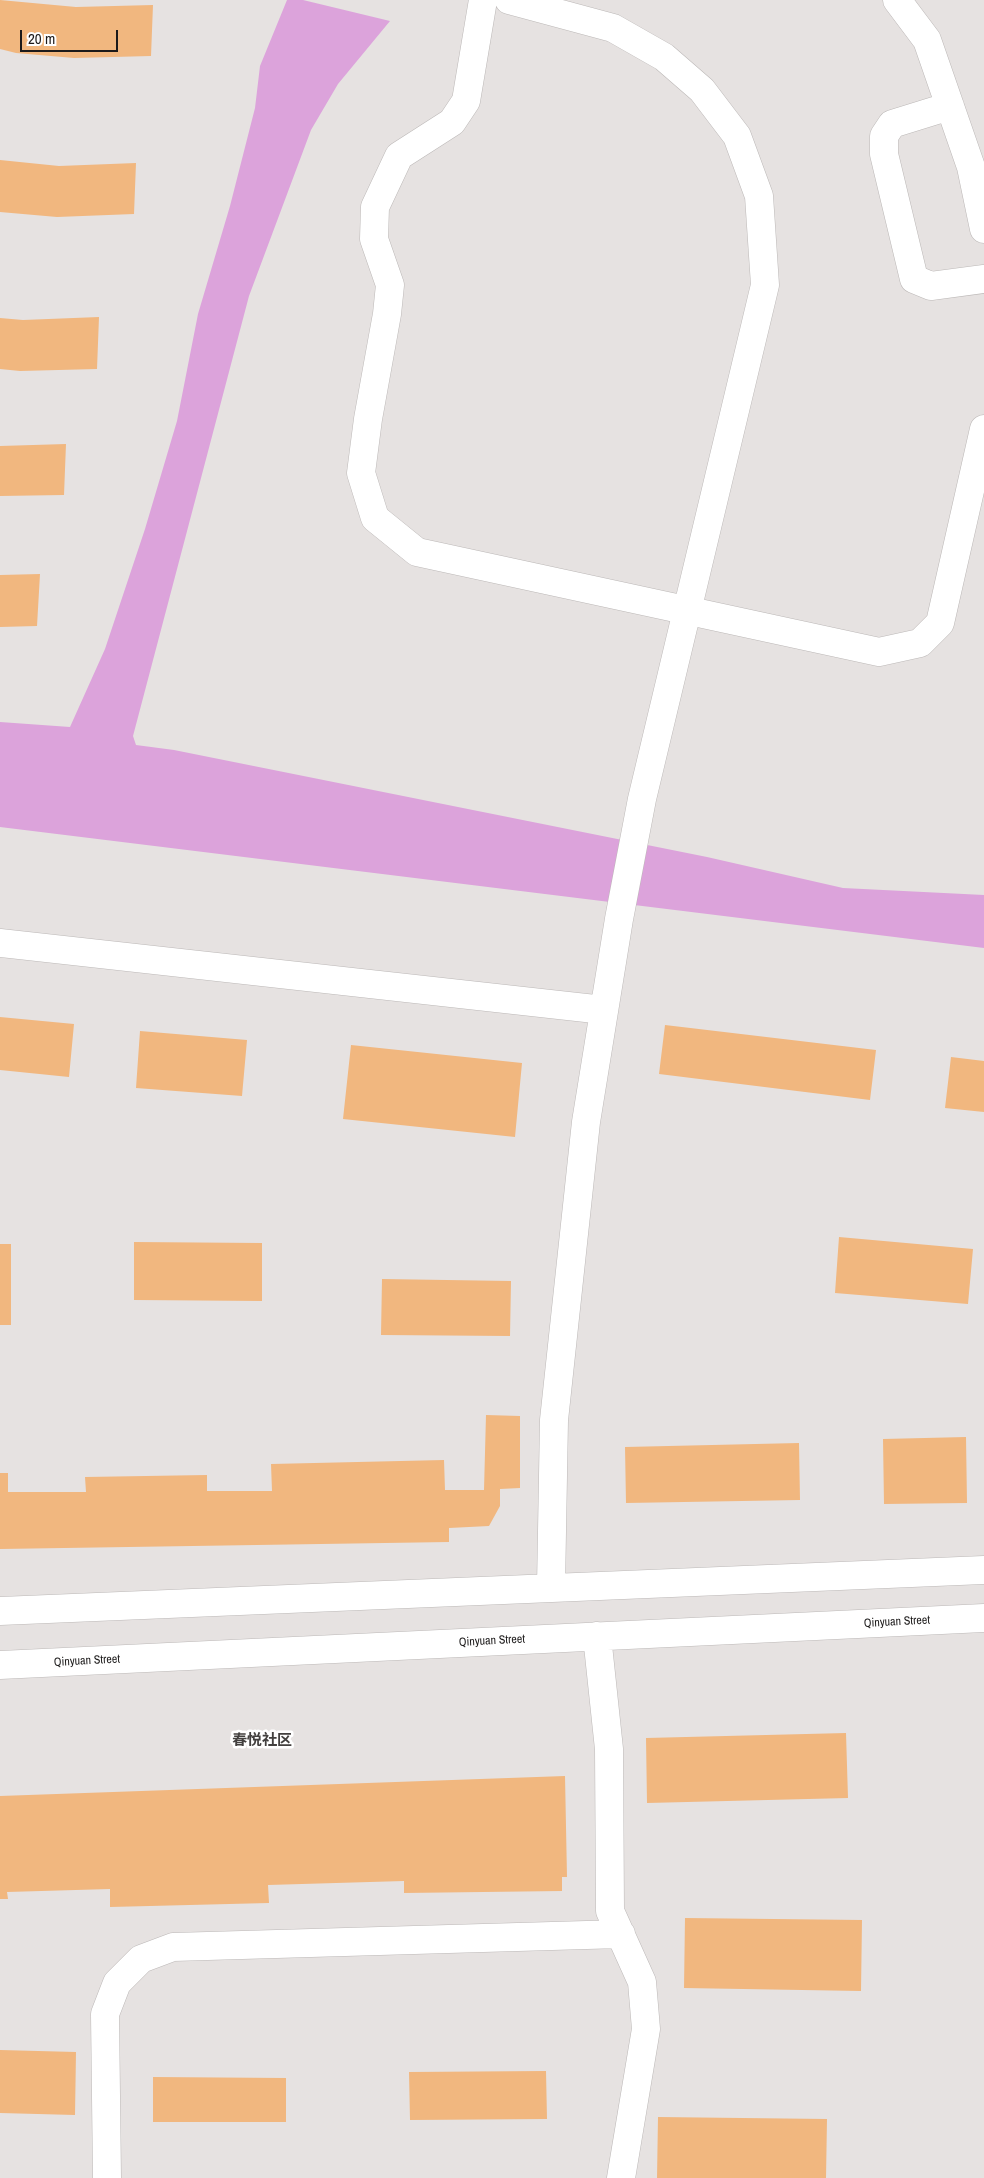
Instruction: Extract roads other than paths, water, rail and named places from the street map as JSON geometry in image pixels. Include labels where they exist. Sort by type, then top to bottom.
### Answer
[{"type":"street","points":[[483,0],[466,102],[452,122],[399,156],[375,207],[374,239],[390,285],[361,473],[375,518],[417,552],[879,652],[920,643],[940,623],[984,429]]},
{"type":"street","points":[[509,0],[613,28],[664,57],[702,90],[736,136],[759,196],[765,285],[642,800],[604,1010],[586,1122],[554,1420],[551,1587]]},
{"type":"street","points":[[897,0],[927,40],[971,167],[984,229]]},
{"type":"street","points":[[950,106],[892,124],[884,136],[884,154],[914,279],[931,286],[984,279]]},
{"type":"street","points":[[0,943],[604,1010]]},
{"type":"street","points":[[0,1611],[984,1570]]},
{"type":"street","name":"Qinyuan Street","points":[[0,1665],[984,1618]]},
{"type":"street","points":[[597,1636],[609,1749],[610,1911],[642,1982],[646,2029],[621,2178]]},
{"type":"street","points":[[107,2178],[105,2014],[117,1983],[141,1959],[172,1947],[621,1934]]},
{"type":"district","name":"春悦社区","points":[[262,1741]]}]
